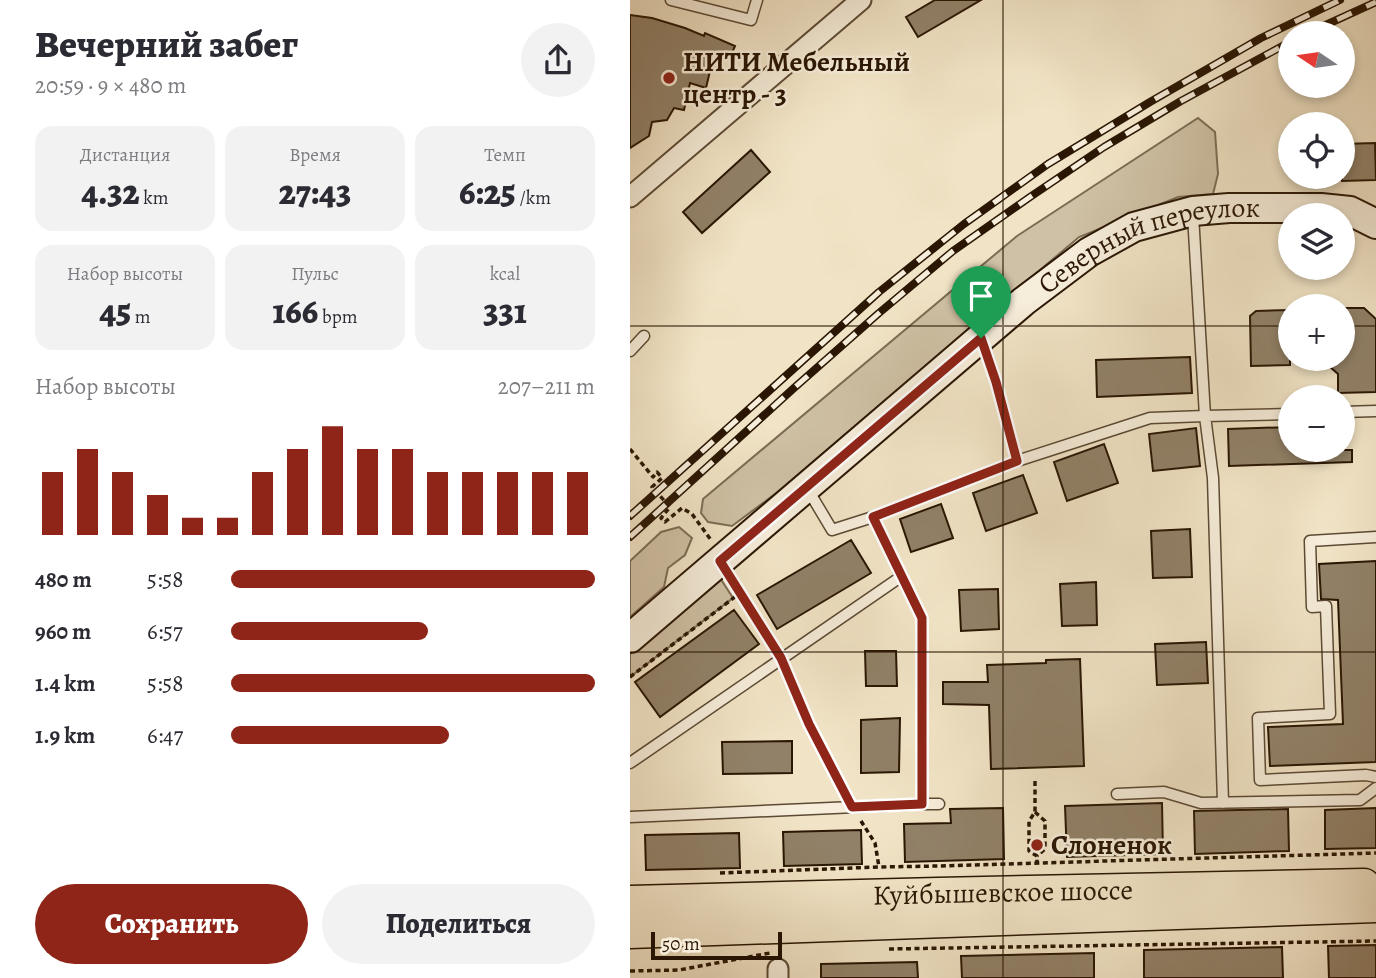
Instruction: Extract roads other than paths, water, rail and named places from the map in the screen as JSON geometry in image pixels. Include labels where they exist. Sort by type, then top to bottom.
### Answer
[{"type":"main road","name":"Северный переулок","points":[[630,638],[1024,301],[1089,252],[1134,227],[1193,211],[1229,208],[1321,208],[1350,211],[1376,224]]},
{"type":"main road","name":"Куйбышевское шоссе","points":[[630,902],[1376,885]]},
{"type":"main road","name":"Куйбышевское шоссе","points":[[630,932],[1376,906]]},
{"type":"main road","name":"Куйбышевское шоссе","points":[[630,940],[751,928]]},
{"type":"street","points":[[633,189],[861,0]]},
{"type":"lane","points":[[671,0],[751,20],[757,0]]},
{"type":"lane","points":[[1193,211],[1205,416],[1213,478],[1223,803]]},
{"type":"lane","points":[[630,351],[644,336]]},
{"type":"lane","points":[[981,338],[1017,461]]},
{"type":"lane","points":[[1355,412],[1376,411]]},
{"type":"lane","points":[[806,487],[832,530],[873,517],[1017,461],[1150,418],[1278,414]]},
{"type":"lane","points":[[873,517],[922,618],[922,804]]},
{"type":"lane","points":[[1376,537],[1310,541],[1312,607],[1326,606],[1331,714],[1258,718],[1261,780],[1366,775],[1376,777]]},
{"type":"lane","points":[[630,763],[902,576]]},
{"type":"lane","points":[[1117,794],[1164,793],[1201,803],[1360,800],[1376,788]]},
{"type":"lane","points":[[630,817],[939,804]]},
{"type":"railway","points":[[630,516],[879,292],[964,224],[1048,164],[1150,102],[1261,38],[1340,0]]},
{"type":"railway","points":[[1334,21],[1376,2]]},
{"type":"railway","points":[[630,537],[794,388],[953,251],[1104,147],[1278,48]]},
{"type":"place","name":"НИТИ Мебельный центр - 3","points":[[669,78]]},
{"type":"place","name":"Слоненок","points":[[1037,845]]}]
